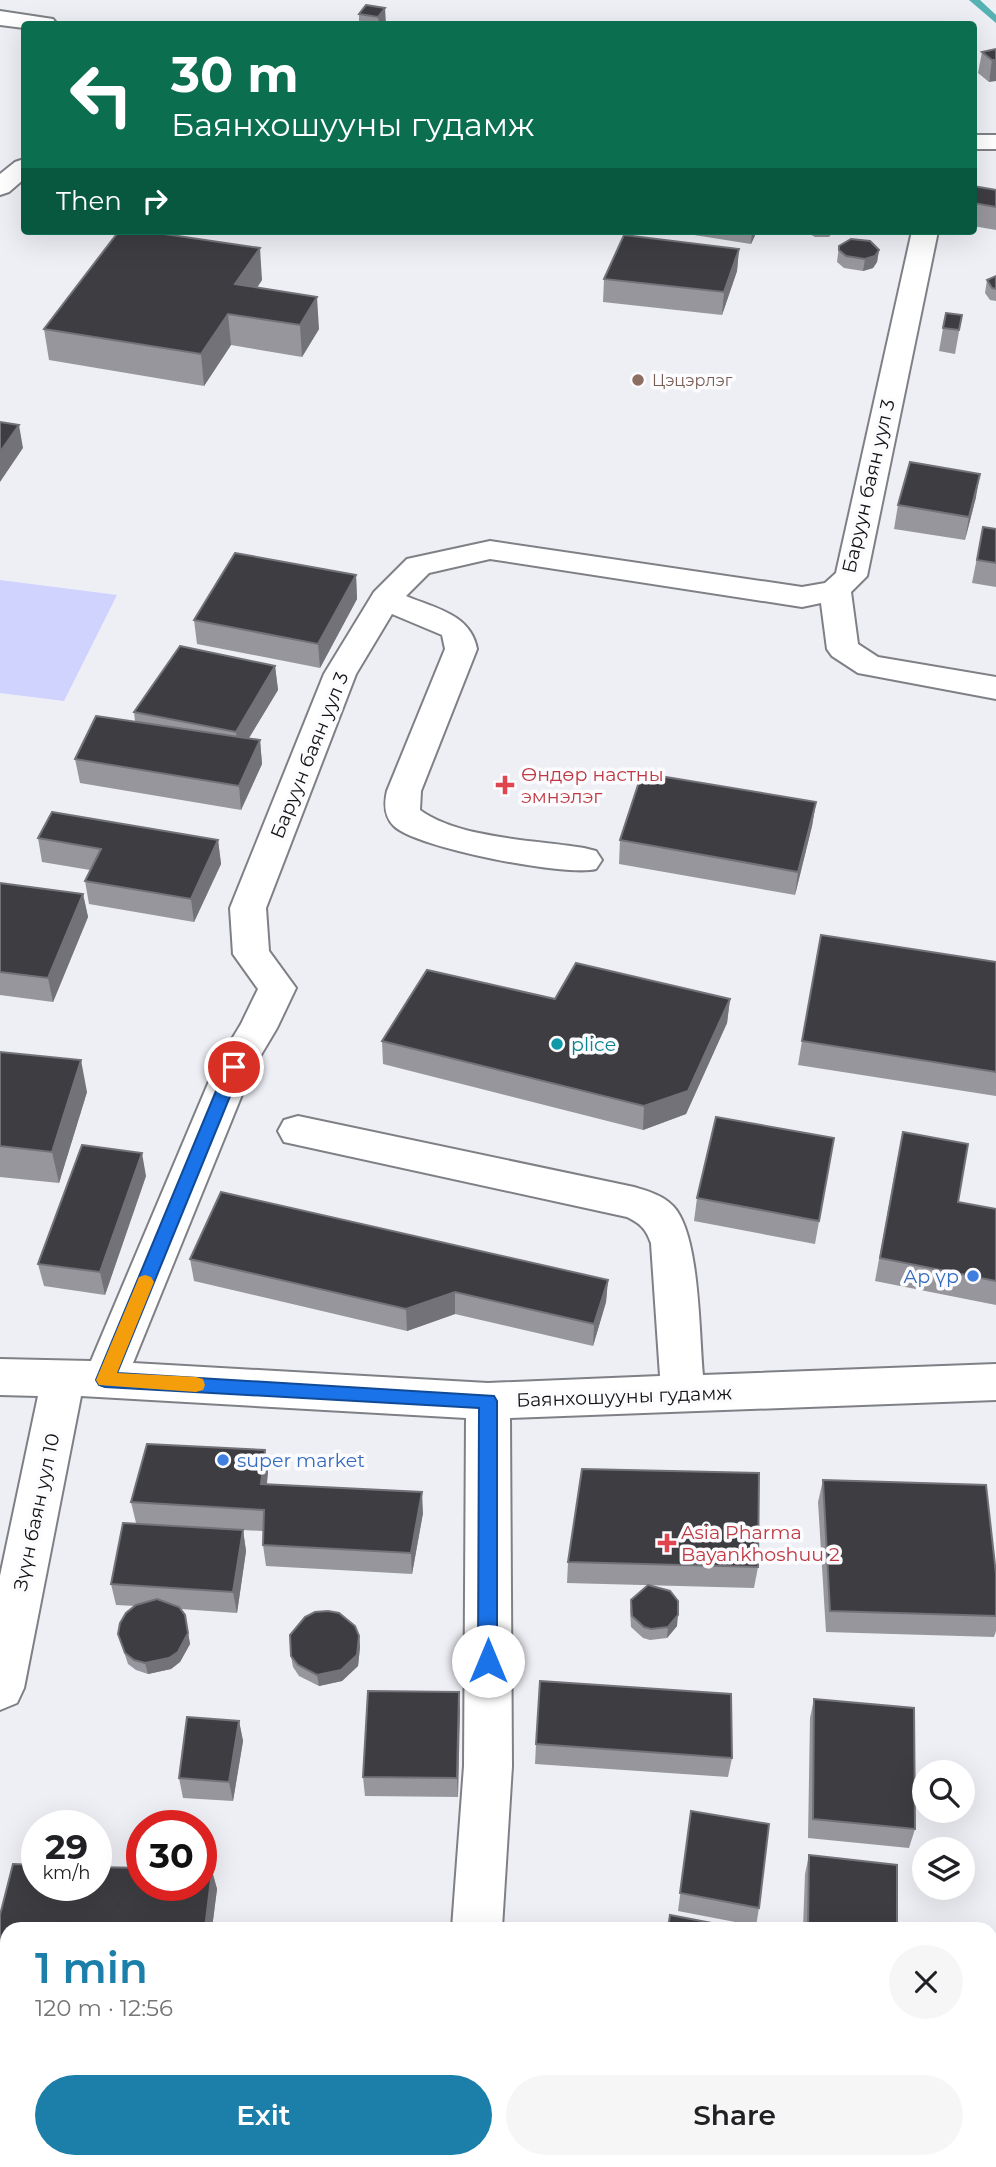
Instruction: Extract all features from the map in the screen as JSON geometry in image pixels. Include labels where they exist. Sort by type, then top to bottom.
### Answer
[{"type":"street","points":[[0,19],[21,21]]},
{"type":"street","points":[[977,142],[996,142]]},
{"type":"street","points":[[0,187],[21,170]]},
{"type":"street","name":"Баруун баян уул 3","points":[[84,1379],[234,1067],[258,1028],[277,988],[251,954],[248,908],[340,674],[386,599],[418,566],[490,550],[802,597],[835,590],[851,576],[924,235]]},
{"type":"street","points":[[835,590],[843,649],[869,666],[996,688]]},
{"type":"street","points":[[386,599],[453,628],[459,637],[461,649],[404,791],[401,805],[405,816],[415,825],[440,835],[584,860]]},
{"type":"street","points":[[298,1131],[608,1197],[656,1212],[666,1225],[671,1243],[683,1394]]},
{"type":"street","name":"Баянхошууны гудамж","points":[[0,1377],[84,1379],[488,1401],[996,1382]]},
{"type":"street","name":"Зүүн баян уул 10","points":[[0,1688],[84,1379]]},
{"type":"street","points":[[477,1922],[488,1766],[488,1401]]},
{"type":"shaded area","points":[[0,580],[117,595],[64,701],[0,693]]},
{"type":"building","points":[[366,5],[385,8],[378,17],[359,14]]},
{"type":"building","points":[[996,49],[996,60],[982,52]]},
{"type":"building","points":[[977,187],[996,190],[996,207],[977,204]]},
{"type":"building","points":[[116,235],[171,235],[260,248],[235,284],[317,297],[300,325],[228,314],[201,354],[44,329]]},
{"type":"building","points":[[624,235],[739,249],[724,292],[604,279]]},
{"type":"building","points":[[851,239],[870,241],[879,250],[875,256],[865,259],[846,256],[839,250],[839,246]]},
{"type":"building","points":[[996,276],[996,289],[992,288],[987,280]]},
{"type":"building","points":[[946,313],[962,315],[959,330],[943,328]]},
{"type":"building","points":[[0,422],[19,425],[0,452]]},
{"type":"building","points":[[910,462],[980,474],[969,517],[898,505]]},
{"type":"building","points":[[983,527],[996,529],[996,563],[977,560]]},
{"type":"building","points":[[235,553],[356,575],[318,644],[194,620]]},
{"type":"building","points":[[180,646],[275,666],[236,732],[134,712]]},
{"type":"building","points":[[96,716],[260,740],[239,786],[75,759]]},
{"type":"building","points":[[642,773],[816,802],[798,872],[620,840]]},
{"type":"building","points":[[52,812],[218,840],[191,899],[85,881],[101,849],[38,838]]},
{"type":"building","points":[[0,883],[83,894],[48,978],[0,972]]},
{"type":"building","points":[[821,935],[996,962],[996,1072],[802,1041]]},
{"type":"building","name":"plice","points":[[576,963],[730,999],[688,1091],[644,1106],[382,1041],[427,970],[555,999]]},
{"type":"building","points":[[0,1052],[81,1060],[52,1152],[0,1146]]},
{"type":"building","points":[[716,1117],[834,1138],[819,1221],[697,1198]]},
{"type":"building","points":[[903,1132],[968,1144],[958,1202],[996,1209],[996,1281],[880,1258]]},
{"type":"building","points":[[82,1145],[142,1153],[100,1272],[38,1264]]},
{"type":"building","points":[[221,1192],[608,1280],[594,1324],[455,1292],[406,1309],[190,1259]]},
{"type":"building","points":[[147,1444],[265,1450],[261,1484],[422,1492],[411,1553],[263,1545],[264,1510],[131,1502]]},
{"type":"building","points":[[582,1469],[759,1473],[758,1567],[568,1562]]},
{"type":"building","points":[[823,1480],[986,1485],[996,1574],[996,1616],[830,1611]]},
{"type":"building","points":[[123,1523],[243,1530],[233,1592],[111,1584]]},
{"type":"building","points":[[648,1585],[670,1591],[678,1601],[678,1615],[668,1627],[644,1627],[632,1616],[631,1600]]},
{"type":"building","points":[[157,1599],[179,1607],[185,1615],[188,1633],[178,1652],[169,1658],[145,1663],[134,1660],[125,1653],[118,1634],[120,1623],[126,1613],[136,1605]]},
{"type":"building","points":[[315,1612],[339,1613],[355,1626],[359,1636],[357,1655],[341,1670],[317,1675],[298,1665],[291,1656],[290,1635],[305,1617]]},
{"type":"building","points":[[540,1681],[731,1694],[732,1758],[536,1744]]},
{"type":"building","points":[[368,1691],[459,1692],[457,1778],[363,1777]]},
{"type":"building","points":[[814,1699],[914,1708],[912,1823],[915,1823],[915,1829],[813,1819]]},
{"type":"building","points":[[187,1717],[239,1721],[229,1782],[179,1778]]},
{"type":"building","points":[[691,1811],[769,1824],[759,1908],[680,1893]]},
{"type":"building","points":[[809,1855],[897,1865],[897,1922],[808,1922]]},
{"type":"building","points":[[13,1864],[21,1864],[21,1901],[112,1901],[112,1867],[126,1868],[126,1901],[208,1901],[206,1922],[0,1922]]},
{"type":"building","points":[[670,1915],[707,1922],[669,1922]]},
{"type":"waterway","points":[[974,0],[996,20]]},
{"type":"slow traffic","points":[[145,1282],[105,1380],[196,1385]]},
{"type":"place","name":"Цэцэрлэг","points":[[638,380]]},
{"type":"place","name":"Өндөр настны эмнэлэг","points":[[505,785]]},
{"type":"place","name":"plice","points":[[557,1044]]},
{"type":"place","name":"Ар үр","points":[[973,1276]]},
{"type":"place","name":"super market","points":[[223,1460]]},
{"type":"place","name":"Asia Pharma Bayankhoshuu 2","points":[[667,1543]]},
{"type":"route","points":[[234,1067],[105,1380],[488,1401],[488,1661]]}]
